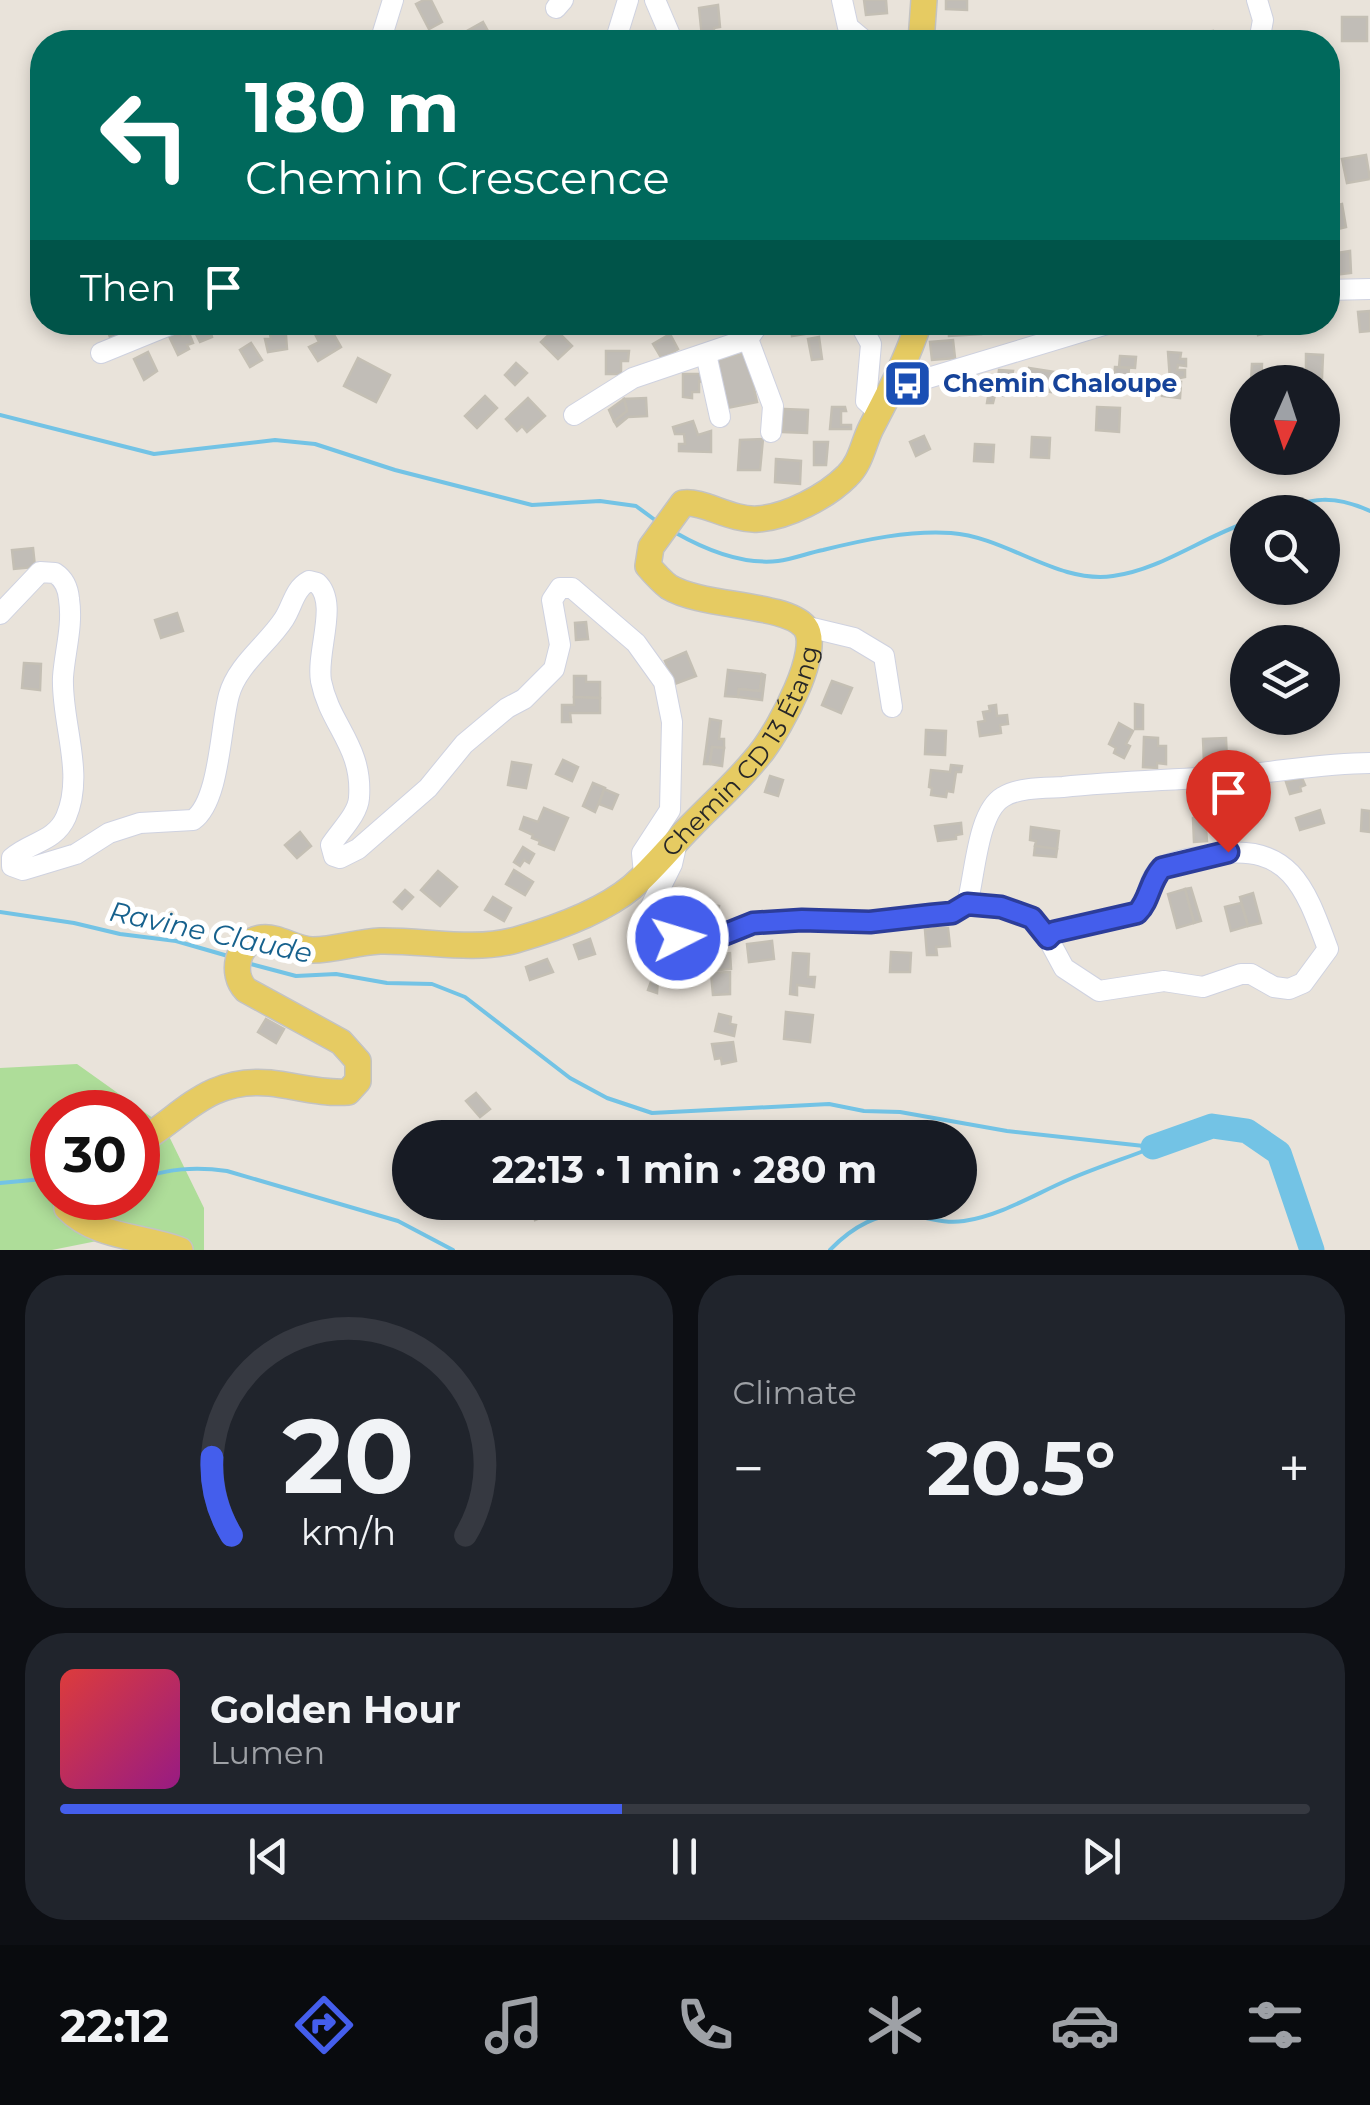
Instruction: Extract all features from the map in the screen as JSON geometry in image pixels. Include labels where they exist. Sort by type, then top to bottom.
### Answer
[{"type":"main road","points":[[922,30],[924,0]]},
{"type":"main road","points":[[880,414],[913,335]]},
{"type":"main road","name":"Chemin CD 13 Étang","points":[[160,1126],[182,1108],[218,1089],[268,1083],[333,1093],[348,1092],[358,1081],[358,1061],[341,1042],[246,990],[235,974],[244,948],[259,938],[316,950],[381,941],[502,943],[606,904],[644,874],[767,744],[808,660],[810,638],[804,626],[787,614],[730,605],[672,589],[648,566],[651,546],[678,506],[691,502],[746,520],[760,520],[798,507],[846,477],[861,456],[880,414]]},
{"type":"main road","points":[[83,1220],[98,1228],[180,1250]]},
{"type":"street","points":[[384,30],[393,0]]},
{"type":"street","points":[[619,30],[628,0]]},
{"type":"street","points":[[656,0],[668,30]]},
{"type":"street","points":[[842,0],[852,30]]},
{"type":"street","points":[[1256,0],[1263,20],[1261,30]]},
{"type":"street","points":[[1340,290],[1370,289]]},
{"type":"street","points":[[101,352],[144,335]]},
{"type":"street","points":[[574,415],[633,378],[706,354],[746,335]]},
{"type":"street","points":[[755,335],[772,406],[771,432]]},
{"type":"street","points":[[866,335],[870,344],[866,401],[880,414]]},
{"type":"street","points":[[898,377],[928,378],[1071,335]]},
{"type":"street","points":[[706,354],[720,417]]},
{"type":"street","points":[[0,614],[40,572],[55,573],[68,588],[70,631],[63,676],[72,763],[70,806],[66,819],[51,837],[12,858],[12,866],[24,870],[76,854],[121,828],[193,820],[200,815],[210,794],[234,681],[287,615],[298,589],[309,581],[317,582],[327,596],[328,606],[321,646],[321,682],[336,719],[350,739],[358,786],[356,809],[332,845],[334,856],[340,858],[358,849],[428,788],[464,744],[542,684],[554,670],[560,645],[552,600],[560,588],[572,588],[636,644],[664,682],[672,722],[670,810],[642,853],[644,874]]},
{"type":"street","points":[[804,626],[854,638],[884,656],[892,707]]},
{"type":"street","points":[[967,904],[991,808],[1003,796],[1048,788],[1370,763]]},
{"type":"street","points":[[678,840],[672,864],[651,906],[662,928],[678,938],[708,941],[753,923],[870,922],[952,913],[967,904],[1001,907],[1032,918],[1064,968],[1099,991],[1164,981],[1204,987],[1241,974],[1251,974],[1274,988],[1289,989],[1303,983],[1328,949],[1316,916],[1284,865],[1275,858],[1251,853],[1210,855],[1162,868],[1154,876],[1148,897],[1137,913],[1054,932],[1048,938]]},
{"type":"green space","points":[[77,1064],[113,1090],[30,1090],[30,1220],[160,1220],[160,1123],[204,1208],[204,1250],[173,1250],[137,1233],[52,1250],[0,1250],[0,1068]]},
{"type":"building","points":[[431,0],[442,22],[429,29],[416,4]]},
{"type":"building","points":[[864,0],[886,0],[887,13],[866,15]]},
{"type":"building","points":[[946,0],[967,0],[967,10],[946,9]]},
{"type":"building","points":[[718,5],[720,27],[701,30],[699,8]]},
{"type":"building","points":[[1342,17],[1367,17],[1367,41],[1342,41]]},
{"type":"building","points":[[483,22],[487,30],[469,30]]},
{"type":"building","points":[[1366,155],[1370,179],[1347,183],[1342,159]]},
{"type":"building","points":[[1340,204],[1346,227],[1340,228]]},
{"type":"building","points":[[1350,251],[1351,273],[1340,274],[1340,252]]},
{"type":"building","points":[[1370,311],[1370,331],[1360,332],[1358,312]]},
{"type":"building","points":[[190,335],[193,343],[178,355],[169,336]]},
{"type":"building","points":[[196,335],[211,335],[212,337],[200,342]]},
{"type":"building","points":[[270,335],[286,335],[287,349],[268,352],[265,339],[271,339]]},
{"type":"building","points":[[316,335],[334,335],[341,347],[318,361],[309,347],[319,342]]},
{"type":"building","points":[[549,335],[561,335],[572,346],[558,359],[541,342]]},
{"type":"building","points":[[671,335],[678,349],[662,359],[653,344]]},
{"type":"building","points":[[819,337],[822,359],[812,360],[808,339]]},
{"type":"building","points":[[953,340],[955,358],[932,360],[930,342]]},
{"type":"building","points":[[251,343],[262,360],[250,367],[240,350]]},
{"type":"building","points":[[606,351],[629,351],[628,361],[621,361],[621,374],[606,374]]},
{"type":"building","points":[[148,352],[157,371],[144,380],[134,359]]},
{"type":"building","points":[[1168,352],[1181,353],[1180,359],[1186,359],[1186,366],[1178,365],[1177,370],[1185,370],[1185,377],[1170,380]]},
{"type":"building","points":[[746,353],[757,402],[727,408],[717,360]]},
{"type":"building","points":[[1306,354],[1323,355],[1323,365],[1306,365]]},
{"type":"building","points":[[1120,356],[1136,357],[1135,368],[1119,367]]},
{"type":"building","points":[[358,358],[390,375],[376,402],[344,386]]},
{"type":"building","points":[[516,363],[527,373],[515,385],[505,375]]},
{"type":"building","points":[[1115,367],[1129,368],[1128,380],[1114,379]]},
{"type":"building","points":[[1029,368],[1055,372],[1051,392],[1025,388]]},
{"type":"building","points":[[999,370],[1013,371],[1010,387],[997,386]]},
{"type":"building","points":[[683,374],[704,374],[699,392],[692,392],[692,398],[683,397]]},
{"type":"building","points":[[1181,382],[1180,398],[1162,396],[1163,383]]},
{"type":"building","points":[[990,385],[1006,387],[1004,396],[995,395],[993,403],[987,403]]},
{"type":"building","points":[[485,396],[497,408],[477,428],[465,416]]},
{"type":"building","points":[[528,398],[545,416],[527,432],[522,426],[517,431],[506,419]]},
{"type":"building","points":[[646,398],[647,416],[628,417],[617,426],[614,421],[627,411],[624,399]]},
{"type":"building","points":[[624,399],[627,411],[614,421],[609,410]]},
{"type":"building","points":[[832,407],[845,407],[846,411],[841,411],[841,425],[851,425],[851,429],[830,429]]},
{"type":"building","points":[[1097,407],[1120,408],[1119,432],[1096,430]]},
{"type":"building","points":[[784,409],[808,410],[807,433],[783,432]]},
{"type":"building","points":[[693,421],[698,435],[711,431],[711,452],[679,451],[679,444],[685,444],[684,434],[675,434],[673,427]]},
{"type":"building","points":[[924,436],[930,449],[916,456],[910,442]]},
{"type":"building","points":[[1032,437],[1050,438],[1049,458],[1031,457]]},
{"type":"building","points":[[763,439],[760,470],[738,470],[740,440]]},
{"type":"building","points":[[814,442],[828,442],[826,465],[814,465]]},
{"type":"building","points":[[975,444],[994,445],[993,462],[974,461]]},
{"type":"building","points":[[776,459],[801,461],[800,484],[775,482]]},
{"type":"building","points":[[33,548],[35,567],[14,569],[12,550]]},
{"type":"building","points":[[177,613],[183,631],[161,638],[155,620]]},
{"type":"building","points":[[586,622],[588,639],[576,640],[575,623]]},
{"type":"building","points":[[686,652],[696,676],[675,684],[665,661]]},
{"type":"building","points":[[24,663],[41,664],[40,690],[22,688]]},
{"type":"building","points":[[728,670],[762,674],[760,691],[739,689],[738,697],[725,696]]},
{"type":"building","points":[[762,674],[762,700],[738,697],[739,689],[760,691]]},
{"type":"building","points":[[574,676],[586,676],[586,682],[600,682],[600,698],[574,697]]},
{"type":"building","points":[[832,681],[852,688],[841,713],[822,705]]},
{"type":"building","points":[[574,697],[600,698],[600,713],[570,713],[571,722],[562,722],[562,705],[574,705]]},
{"type":"building","points":[[1135,704],[1143,705],[1143,729],[1135,729]]},
{"type":"building","points":[[996,705],[997,716],[1007,715],[1008,724],[1000,725],[1001,733],[980,736],[978,722],[985,721],[983,712]]},
{"type":"building","points":[[710,719],[721,721],[719,739],[724,739],[724,748],[712,747],[710,764],[704,764]]},
{"type":"building","points":[[1119,723],[1133,731],[1124,758],[1114,753],[1116,748],[1109,744]]},
{"type":"building","points":[[926,730],[946,731],[945,755],[925,754]]},
{"type":"building","points":[[1144,737],[1158,738],[1158,746],[1166,746],[1166,764],[1143,767]]},
{"type":"building","points":[[1226,738],[1227,762],[1204,763],[1203,739]]},
{"type":"building","points":[[712,747],[724,748],[722,766],[710,764]]},
{"type":"building","points":[[563,760],[578,767],[572,781],[556,774]]},
{"type":"building","points":[[512,762],[531,765],[526,788],[508,785]]},
{"type":"building","points":[[951,765],[962,766],[961,772],[956,772],[953,792],[947,791],[946,797],[931,795],[931,770],[950,772]]},
{"type":"building","points":[[770,776],[783,780],[778,796],[765,792]]},
{"type":"building","points":[[1302,778],[1305,785],[1300,787],[1301,791],[1290,794],[1286,782]]},
{"type":"building","points":[[593,783],[605,788],[595,812],[583,806]]},
{"type":"building","points":[[604,789],[618,795],[612,809],[599,804]]},
{"type":"building","points":[[544,808],[568,818],[554,850],[520,829],[524,817],[538,822]]},
{"type":"building","points":[[1320,810],[1324,823],[1300,830],[1296,818]]},
{"type":"building","points":[[1362,810],[1370,811],[1370,832],[1361,831]]},
{"type":"building","points":[[1193,818],[1205,818],[1207,841],[1194,842]]},
{"type":"building","points":[[961,823],[962,834],[956,835],[956,839],[938,841],[935,826]]},
{"type":"building","points":[[1235,823],[1236,840],[1222,840],[1221,824]]},
{"type":"building","points":[[1031,827],[1059,831],[1057,849],[1035,846],[1036,841],[1030,840]]},
{"type":"building","points":[[300,832],[311,846],[297,858],[285,845]]},
{"type":"building","points":[[1035,846],[1057,849],[1056,857],[1034,855]]},
{"type":"building","points":[[523,847],[534,854],[529,863],[524,860],[520,866],[514,862]]},
{"type":"building","points":[[514,870],[533,882],[525,895],[506,884]]},
{"type":"building","points":[[438,871],[457,887],[440,906],[421,890]]},
{"type":"building","points":[[1191,888],[1201,921],[1194,923],[1185,889]]},
{"type":"building","points":[[1185,889],[1194,923],[1177,928],[1168,894]]},
{"type":"building","points":[[405,890],[413,897],[402,909],[394,902]]},
{"type":"building","points":[[1253,893],[1261,923],[1248,926],[1240,897]]},
{"type":"building","points":[[493,897],[511,908],[504,921],[485,910]]},
{"type":"building","points":[[697,898],[709,899],[708,904],[719,906],[716,926],[695,923]]},
{"type":"building","points":[[1241,903],[1248,926],[1231,931],[1225,907]]},
{"type":"building","points":[[948,928],[950,946],[936,947],[937,955],[927,955],[925,930]]},
{"type":"building","points":[[590,939],[595,954],[579,959],[574,945]]},
{"type":"building","points":[[772,941],[774,959],[749,962],[747,944]]},
{"type":"building","points":[[891,952],[911,953],[910,972],[890,972]]},
{"type":"building","points":[[730,953],[731,969],[711,971],[710,955]]},
{"type":"building","points":[[793,953],[809,954],[808,977],[815,977],[814,987],[797,985],[797,995],[790,994]]},
{"type":"building","points":[[660,957],[674,961],[668,981],[658,978],[657,993],[648,990]]},
{"type":"building","points":[[547,959],[553,972],[530,980],[526,967]]},
{"type":"building","points":[[730,972],[730,994],[713,995],[711,973]]},
{"type":"building","points":[[786,1012],[813,1015],[810,1042],[784,1039]]},
{"type":"building","points":[[719,1014],[731,1017],[730,1024],[736,1025],[734,1036],[715,1031]]},
{"type":"building","points":[[266,1019],[284,1029],[276,1043],[258,1032]]},
{"type":"building","points":[[733,1042],[736,1061],[722,1064],[721,1058],[715,1059],[712,1044]]},
{"type":"building","points":[[476,1093],[490,1109],[480,1117],[466,1101]]},
{"type":"waterway","points":[[0,415],[154,454],[275,440],[315,444],[395,470],[532,505],[600,501],[636,506],[655,520]]},
{"type":"waterway","points":[[1340,501],[1370,511]]},
{"type":"waterway","points":[[676,533],[725,555],[765,562],[887,537],[951,533],[972,536],[1052,567],[1092,577],[1148,567],[1230,528]]},
{"type":"waterway","name":"Ravine Claude","points":[[0,912],[176,941],[228,956]]},
{"type":"waterway","name":"Ravine Claude","points":[[247,963],[296,976],[336,974],[387,983],[432,984],[465,997],[570,1078],[607,1098],[652,1113],[829,1104],[1007,1131],[1153,1147]]},
{"type":"waterway","points":[[1153,1147],[1212,1126],[1247,1131],[1279,1153],[1312,1250]]},
{"type":"waterway","points":[[830,1250],[877,1218],[899,1214],[950,1222],[978,1218],[1149,1149]]},
{"type":"waterway","points":[[160,1173],[182,1169],[227,1171],[398,1221],[453,1250]]},
{"type":"waterway","points":[[0,1183],[30,1180]]},
{"type":"place","name":"Chemin Chaloupe","points":[[908,383]]},
{"type":"route","points":[[678,938],[708,941],[753,923],[870,922],[952,913],[967,904],[1001,907],[1032,918],[1048,938],[1054,932],[1137,913],[1148,897],[1154,876],[1162,868],[1228,852]]}]
